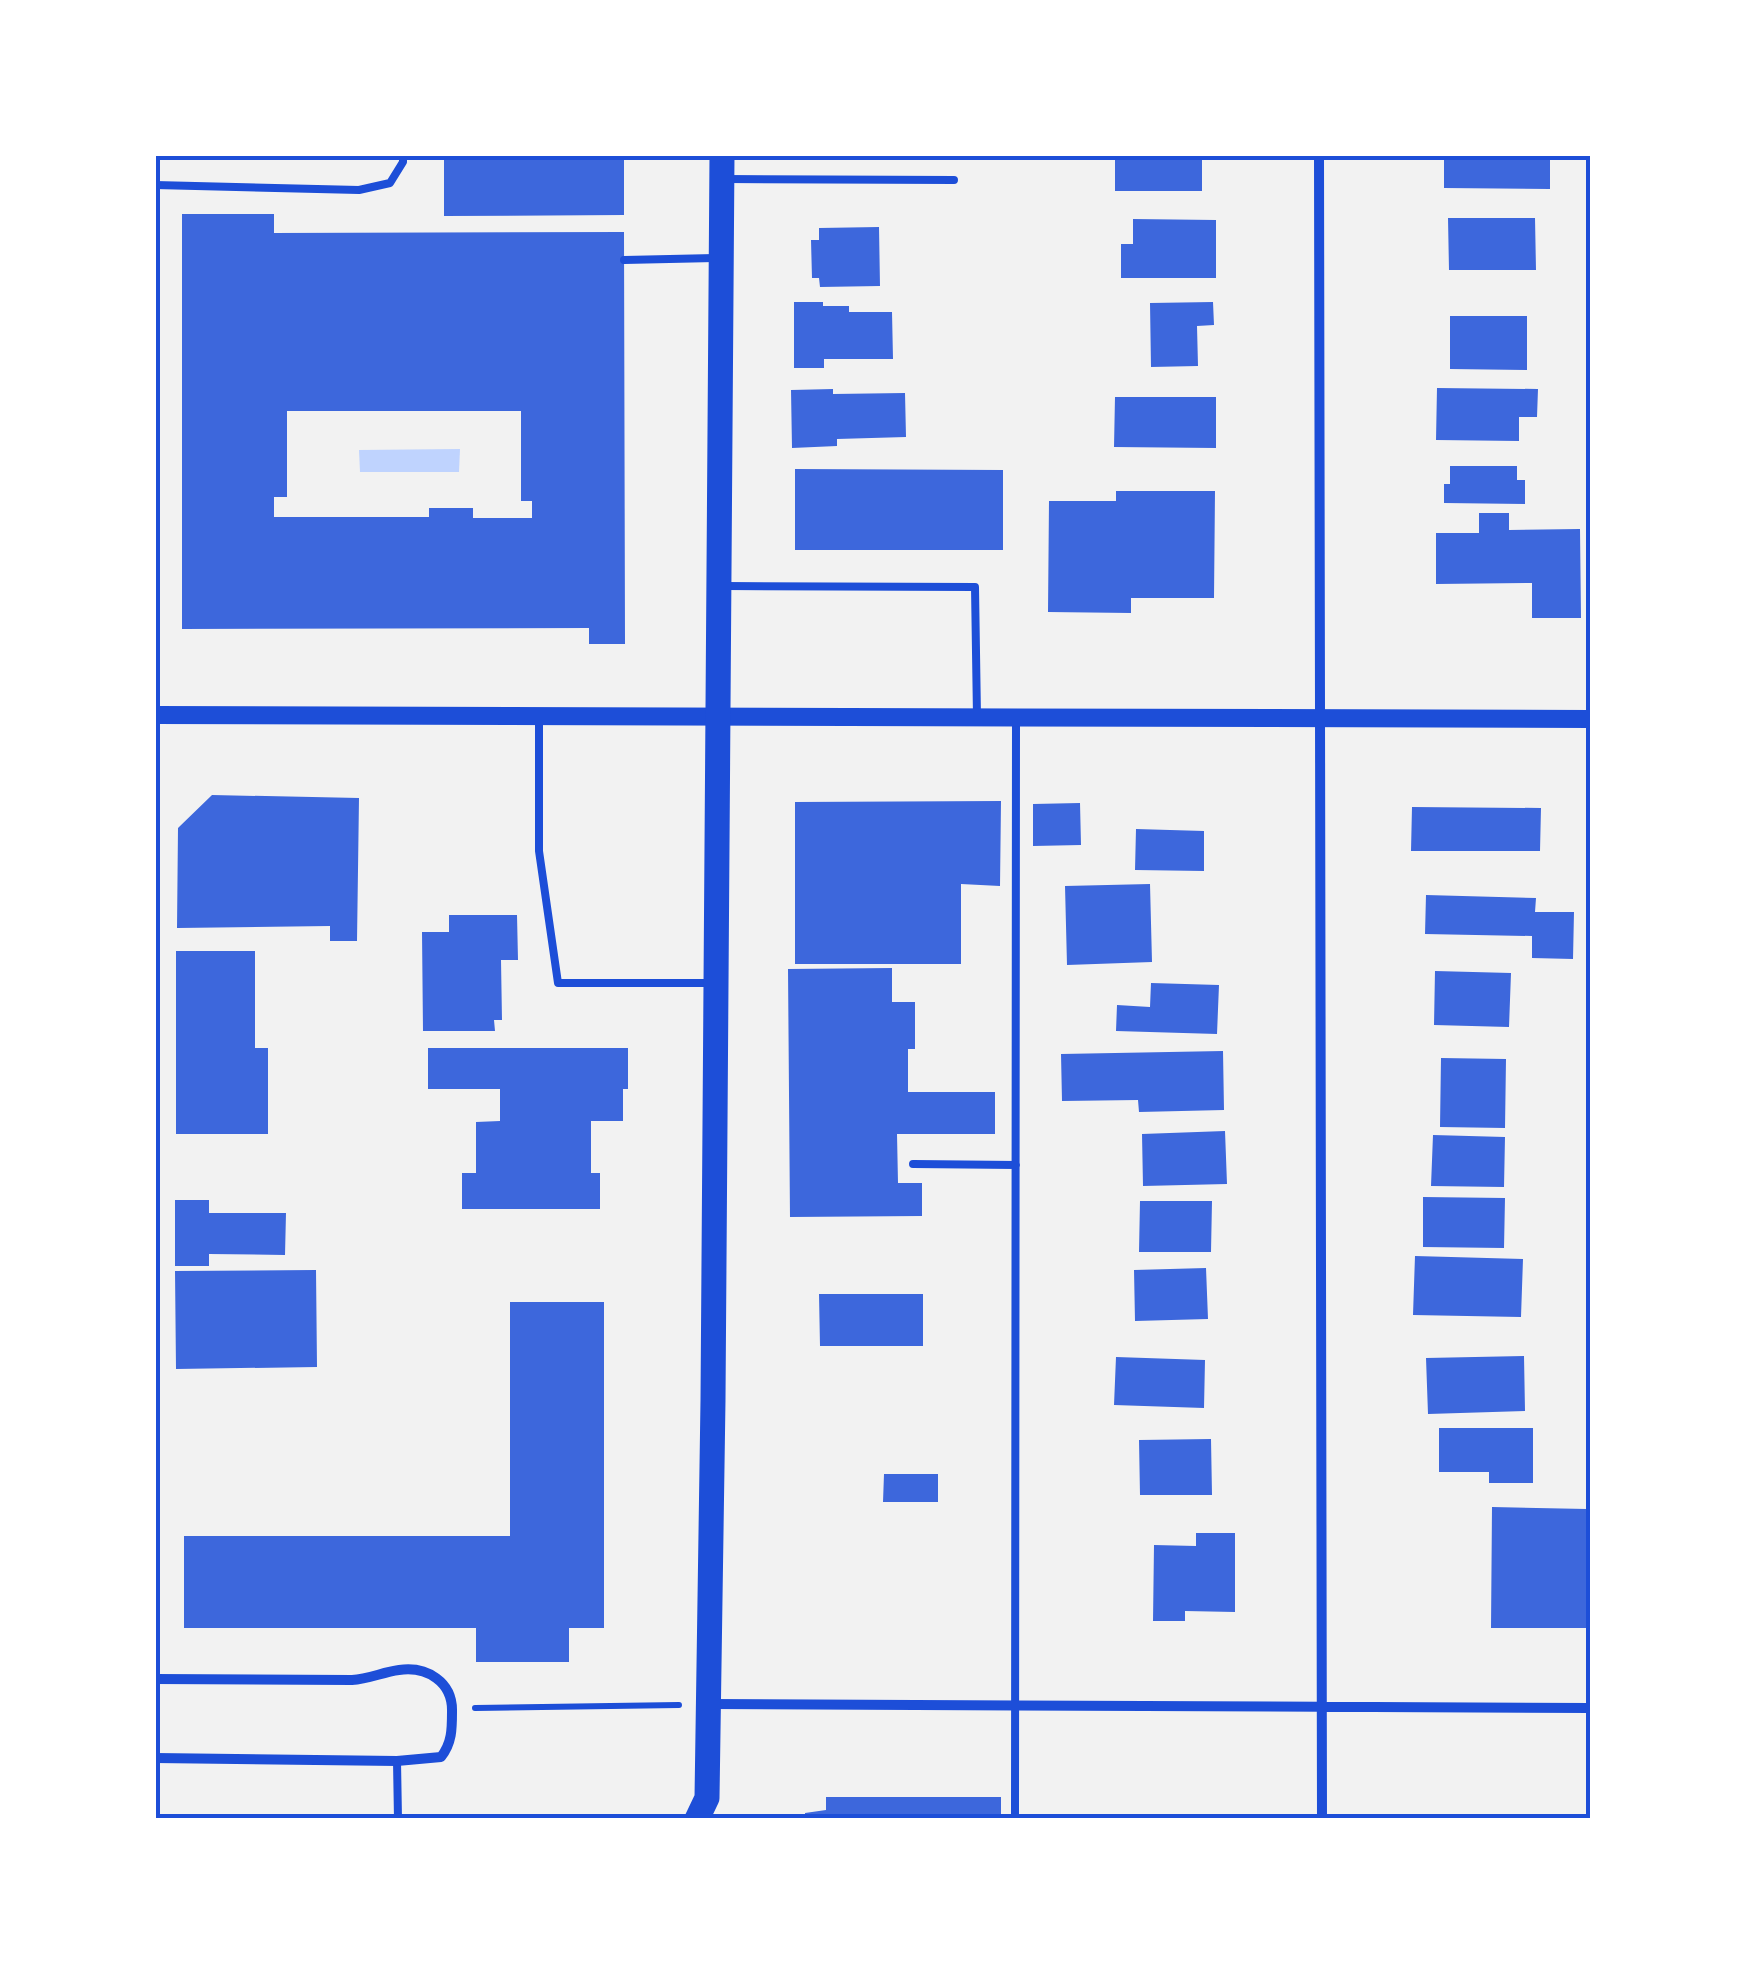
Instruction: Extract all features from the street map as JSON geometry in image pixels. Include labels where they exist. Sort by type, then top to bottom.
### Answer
[{"type":"highway","points":[[707,1812],[721,167]]},
{"type":"street","points":[[1319,155],[1322,1819]]},
{"type":"street","points":[[155,715],[1590,718]]},
{"type":"street","points":[[155,1678],[352,1680],[398,1670],[424,1671],[440,1680],[453,1708],[450,1744],[441,1756],[398,1761],[155,1758]]},
{"type":"street","points":[[708,1704],[1590,1708]]},
{"type":"lane","points":[[155,186],[358,190],[390,183],[402,155]]},
{"type":"lane","points":[[721,167],[954,180]]},
{"type":"lane","points":[[624,260],[721,258]]},
{"type":"lane","points":[[718,586],[975,587],[976,718]]},
{"type":"lane","points":[[540,716],[539,851],[558,983],[716,983]]},
{"type":"lane","points":[[1015,1819],[1016,718]]},
{"type":"lane","points":[[913,1164],[1016,1165]]},
{"type":"lane","points":[[398,1761],[398,1819]]},
{"type":"path","points":[[476,1708],[708,1704]]},
{"type":"water","points":[[460,449],[459,472],[360,472],[359,450]]},
{"type":"building","points":[[444,155],[624,155],[624,215],[444,216]]},
{"type":"building","points":[[1115,155],[1202,155],[1202,191],[1115,191]]},
{"type":"building","points":[[1444,155],[1550,155],[1550,189],[1444,188]]},
{"type":"building","points":[[182,214],[274,214],[274,233],[624,232],[625,644],[589,644],[589,628],[182,629]],"holes":[[[287,411],[521,411],[521,501],[532,501],[532,518],[473,518],[473,508],[429,508],[429,517],[274,517],[274,497],[287,497]]]},
{"type":"building","points":[[1448,218],[1535,218],[1536,270],[1449,270]]},
{"type":"building","points":[[1133,219],[1216,220],[1216,278],[1121,278],[1121,244],[1133,244]]},
{"type":"building","points":[[879,227],[880,286],[820,287],[819,278],[812,278],[811,240],[819,240],[819,228]]},
{"type":"building","points":[[794,302],[849,306],[849,312],[892,312],[893,359],[824,359],[824,368],[794,368]]},
{"type":"building","points":[[1213,302],[1214,325],[1197,326],[1198,366],[1151,367],[1150,303]]},
{"type":"building","points":[[1450,316],[1527,316],[1527,370],[1450,369]]},
{"type":"building","points":[[1437,388],[1538,389],[1537,417],[1519,417],[1519,441],[1436,440]]},
{"type":"building","points":[[833,389],[833,394],[905,393],[906,437],[837,439],[837,446],[792,448],[791,390]]},
{"type":"building","points":[[1115,397],[1216,397],[1216,448],[1114,447]]},
{"type":"building","points":[[1450,466],[1517,466],[1517,480],[1525,480],[1525,504],[1444,503],[1444,484],[1450,484]]},
{"type":"building","points":[[795,469],[1003,470],[1003,550],[795,550]]},
{"type":"building","points":[[1116,491],[1215,491],[1214,598],[1131,598],[1131,613],[1048,612],[1049,501],[1116,501]]},
{"type":"building","points":[[1479,513],[1509,513],[1509,530],[1580,529],[1581,618],[1532,618],[1532,583],[1436,584],[1436,533],[1479,533]]},
{"type":"building","points":[[212,795],[359,798],[357,941],[330,941],[330,926],[177,928],[178,828]]},
{"type":"building","points":[[1001,801],[1000,886],[961,884],[961,964],[795,964],[795,802]]},
{"type":"building","points":[[1080,803],[1081,845],[1033,846],[1033,804]]},
{"type":"building","points":[[1412,807],[1541,808],[1540,851],[1411,851]]},
{"type":"building","points":[[1136,829],[1204,831],[1204,871],[1135,870]]},
{"type":"building","points":[[1150,884],[1152,962],[1067,965],[1065,886]]},
{"type":"building","points":[[1426,895],[1536,898],[1535,912],[1574,912],[1573,959],[1532,958],[1532,936],[1425,934]]},
{"type":"building","points":[[449,915],[517,915],[518,960],[501,960],[502,1020],[494,1020],[495,1031],[423,1031],[422,932],[449,932]]},
{"type":"building","points":[[176,951],[255,951],[255,1048],[268,1048],[268,1134],[176,1134]]},
{"type":"building","points":[[892,968],[892,1002],[915,1002],[915,1049],[908,1049],[908,1092],[995,1092],[995,1134],[897,1134],[898,1183],[922,1183],[922,1216],[790,1217],[788,969]]},
{"type":"building","points":[[1435,971],[1511,973],[1509,1027],[1434,1025]]},
{"type":"building","points":[[1151,983],[1219,985],[1217,1034],[1116,1031],[1117,1005],[1150,1007]]},
{"type":"building","points":[[428,1048],[628,1048],[623,1121],[591,1121],[591,1173],[600,1173],[600,1209],[462,1209],[462,1173],[476,1173],[476,1122],[500,1121],[500,1089],[428,1089]]},
{"type":"building","points":[[1223,1051],[1224,1110],[1139,1112],[1138,1100],[1062,1101],[1061,1054]]},
{"type":"building","points":[[1441,1058],[1506,1059],[1505,1128],[1440,1127]]},
{"type":"building","points":[[1225,1131],[1227,1184],[1143,1186],[1142,1134]]},
{"type":"building","points":[[1433,1135],[1505,1137],[1504,1187],[1431,1186]]},
{"type":"building","points":[[1423,1197],[1505,1198],[1504,1248],[1423,1247]]},
{"type":"building","points":[[175,1200],[209,1200],[209,1213],[286,1213],[285,1255],[209,1254],[209,1266],[175,1266]]},
{"type":"building","points":[[1140,1201],[1212,1201],[1211,1252],[1139,1252]]},
{"type":"building","points":[[1415,1256],[1523,1259],[1521,1317],[1413,1315]]},
{"type":"building","points":[[1206,1268],[1208,1319],[1135,1321],[1134,1270]]},
{"type":"building","points":[[316,1270],[317,1367],[176,1369],[175,1271]]},
{"type":"building","points":[[819,1294],[923,1294],[923,1346],[820,1346]]},
{"type":"building","points":[[510,1302],[604,1302],[604,1628],[569,1628],[569,1662],[476,1662],[476,1628],[184,1628],[184,1536],[510,1536]]},
{"type":"building","points":[[1524,1356],[1525,1411],[1428,1414],[1426,1358]]},
{"type":"building","points":[[1116,1357],[1205,1360],[1204,1408],[1114,1405]]},
{"type":"building","points":[[1439,1428],[1533,1428],[1533,1483],[1489,1483],[1489,1472],[1439,1472]]},
{"type":"building","points":[[1211,1439],[1212,1495],[1140,1495],[1139,1440]]},
{"type":"building","points":[[884,1474],[938,1474],[938,1502],[883,1502]]},
{"type":"building","points":[[1492,1507],[1587,1509],[1589,1628],[1491,1628]]},
{"type":"building","points":[[1196,1533],[1235,1533],[1235,1612],[1185,1611],[1185,1621],[1153,1621],[1154,1545],[1196,1546]]},
{"type":"building","points":[[826,1797],[1001,1797],[1001,1819],[805,1819],[805,1813],[826,1810]]}]
